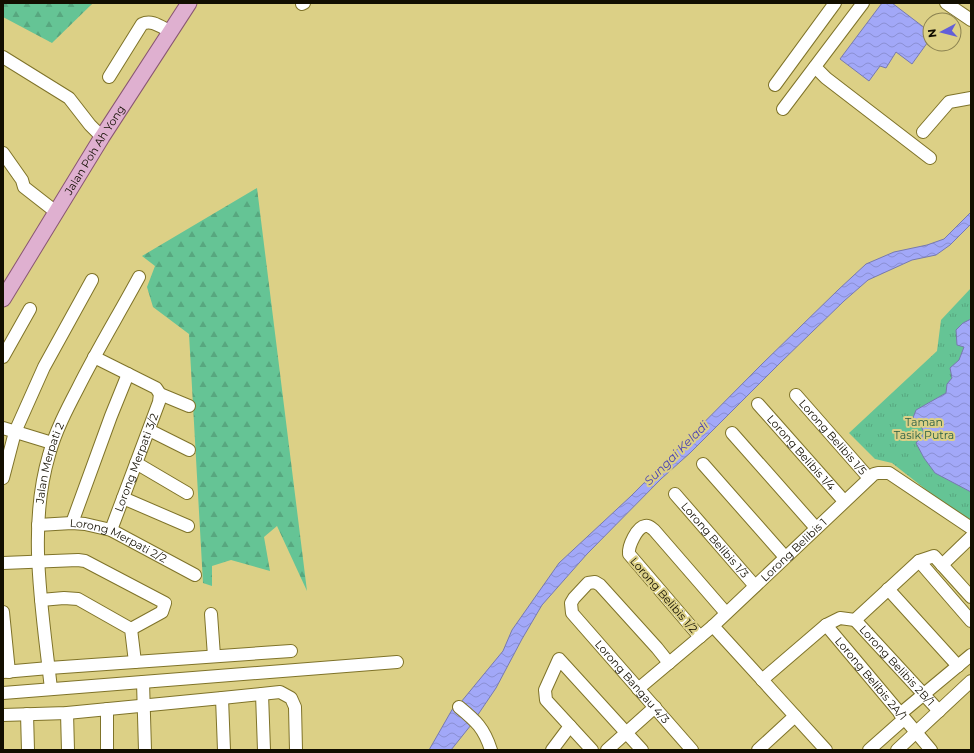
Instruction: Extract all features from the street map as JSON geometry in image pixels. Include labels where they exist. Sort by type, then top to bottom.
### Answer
[{"type":"main road","name":"Jalan Poh Ah Yong","points":[[3,299],[102,137],[189,3]]},
{"type":"street","points":[[774,85],[835,3]]},
{"type":"street","points":[[783,109],[863,3]]},
{"type":"street","points":[[946,3],[971,20]]},
{"type":"street","points":[[109,77],[142,24],[153,22],[171,32]]},
{"type":"street","points":[[3,57],[69,98],[90,125],[102,137]]},
{"type":"street","points":[[815,67],[826,78],[930,158]]},
{"type":"street","points":[[923,132],[949,102],[971,98]]},
{"type":"street","points":[[3,153],[22,180],[24,187],[56,212]]},
{"type":"street","name":"Jalan Merpati 2","points":[[51,689],[38,562],[39,509],[44,475],[52,443],[68,406],[139,277]]},
{"type":"street","points":[[3,478],[9,430],[92,280]]},
{"type":"street","points":[[3,357],[30,309]]},
{"type":"street","points":[[94,357],[156,388],[160,394],[190,406]]},
{"type":"street","points":[[72,523],[128,374]]},
{"type":"street","name":"Lorong Merpati 3/2","points":[[111,530],[149,430],[159,402],[160,394]]},
{"type":"street","name":"Lorong Belibis 1/5","points":[[796,395],[872,476]]},
{"type":"street","name":"Lorong Belibis 1/4","points":[[758,404],[844,501]]},
{"type":"street","points":[[9,430],[52,443]]},
{"type":"street","points":[[149,430],[189,450]]},
{"type":"street","points":[[732,433],[816,528]]},
{"type":"street","points":[[136,463],[187,493]]},
{"type":"street","points":[[703,464],[785,557]]},
{"type":"street","points":[[872,476],[878,473],[889,473],[971,528]]},
{"type":"street","name":"Lorong Belibis 1","points":[[638,689],[713,626],[872,476]]},
{"type":"street","name":"Lorong Belibis 1/3","points":[[675,494],[755,586]]},
{"type":"street","points":[[123,498],[188,526]]},
{"type":"street","name":"Lorong Merpati 2/2","points":[[38,525],[72,523],[85,524],[111,530],[194,575]]},
{"type":"street","name":"Lorong Belibis 1/2","points":[[700,637],[629,554],[629,547],[641,528],[648,526],[654,530],[726,614]]},
{"type":"street","points":[[942,565],[971,537]]},
{"type":"street","points":[[762,680],[826,625],[840,618],[855,620],[919,561],[934,556],[971,597]]},
{"type":"street","points":[[3,563],[85,561],[165,603],[162,612],[131,629]]},
{"type":"street","points":[[919,561],[971,621]]},
{"type":"street","name":"Lorong Bangau 4/3","points":[[669,663],[600,585],[595,582],[588,583],[574,598],[571,603],[572,613],[692,750]]},
{"type":"street","points":[[888,589],[958,666]]},
{"type":"street","points":[[41,600],[64,598],[78,599],[131,629]]},
{"type":"street","points":[[3,612],[6,672],[291,651]]},
{"type":"street","points":[[211,614],[214,656]]},
{"type":"street","name":"Lorong Belibis 2B/1","points":[[855,620],[939,711]]},
{"type":"street","name":"Lorong Belibis 2A/1","points":[[826,625],[916,733],[926,748]]},
{"type":"street","points":[[713,626],[795,716],[820,748]]},
{"type":"street","points":[[131,629],[135,662]]},
{"type":"street","points":[[869,750],[924,694],[971,655]]},
{"type":"street","points":[[592,750],[546,700],[546,690],[559,659],[642,750]]},
{"type":"street","points":[[3,693],[397,662]]},
{"type":"street","points":[[897,750],[971,681]]},
{"type":"street","points":[[142,682],[145,750]]},
{"type":"street","points":[[3,715],[67,713],[280,692],[291,698],[295,707],[296,750]]},
{"type":"street","points":[[262,694],[264,750]]},
{"type":"street","points":[[222,698],[224,750]]},
{"type":"street","points":[[459,707],[478,723],[488,740],[491,750]]},
{"type":"street","points":[[607,750],[655,708]]},
{"type":"street","points":[[107,709],[107,750]]},
{"type":"street","points":[[67,713],[68,750]]},
{"type":"street","points":[[27,714],[28,750]]},
{"type":"street","points":[[758,750],[795,716]]},
{"type":"street","points":[[552,750],[570,726]]},
{"type":"green space","points":[[3,3],[93,3],[52,43],[3,17]]},
{"type":"green space","points":[[257,188],[307,591],[277,526],[264,537],[270,571],[231,560],[212,566],[212,586],[203,583],[189,334],[153,307],[147,287],[155,266],[142,256]]},
{"type":"green space","name":"Taman Tasik Putra","points":[[971,288],[971,520],[952,510],[892,463],[875,459],[849,433],[937,351],[941,320]]},
{"type":"water","points":[[882,3],[892,3],[922,26],[922,50],[912,64],[896,52],[886,68],[880,66],[869,81],[840,59]]},
{"type":"water","name":"Sungai Keladi","points":[[971,212],[971,224],[950,245],[936,255],[912,260],[868,280],[844,301],[690,453],[661,479],[587,554],[542,605],[496,688],[477,716],[461,702],[503,651],[512,630],[559,563],[631,496],[838,290],[866,264],[894,252],[927,245],[944,239]]},
{"type":"water","points":[[971,319],[971,492],[935,473],[924,458],[916,443],[924,433],[919,421],[913,418],[916,410],[946,393],[947,384],[952,378],[950,368],[959,360],[964,347],[957,345],[956,330],[963,323]]},
{"type":"water","points":[[453,708],[471,725],[451,750],[429,750]]}]
